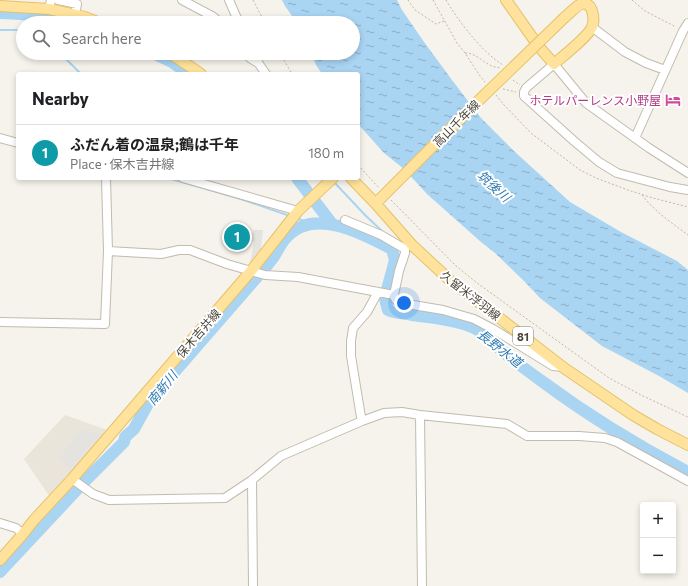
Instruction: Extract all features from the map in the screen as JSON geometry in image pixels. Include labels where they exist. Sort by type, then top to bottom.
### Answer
[{"type":"main road","points":[[506,0],[539,47],[554,64],[592,27]]},
{"type":"main road","name":"高山千年線","points":[[379,198],[564,18],[581,4],[589,3],[592,12],[592,27]]},
{"type":"main road","points":[[0,6],[50,4],[80,16]]},
{"type":"main road","points":[[180,60],[197,72]]},
{"type":"main road","name":"保木吉井線","points":[[0,560],[34,520],[77,483],[253,272],[297,213],[331,180]]},
{"type":"main road","name":"久留米浮羽線","points":[[354,180],[379,198],[412,245],[454,284],[488,308],[564,368],[633,415],[688,445]]},
{"type":"street","points":[[58,0],[77,4],[75,15]]},
{"type":"street","points":[[182,0],[212,16]]},
{"type":"street","points":[[228,0],[236,16]]},
{"type":"street","points":[[634,138],[688,23]]},
{"type":"street","points":[[592,27],[628,54],[665,70]]},
{"type":"street","points":[[253,60],[259,64]]},
{"type":"street","points":[[257,60],[265,72]]},
{"type":"street","points":[[688,173],[634,138],[586,103],[554,64],[526,88],[524,96],[599,162],[617,173],[688,190]]},
{"type":"street","points":[[0,138],[16,142]]},
{"type":"street","points":[[0,322],[105,324],[108,251],[106,180]]},
{"type":"street","points":[[189,180],[284,206],[297,213]]},
{"type":"street","points":[[345,220],[381,235],[405,249],[406,253],[394,295],[394,298],[397,301],[443,310],[474,319],[553,366],[564,368]]},
{"type":"street","points":[[108,251],[161,254],[178,250],[190,250],[227,264],[265,275],[298,277],[394,295]]},
{"type":"street","points":[[362,420],[351,356],[351,341],[353,328],[367,312],[379,292]]},
{"type":"street","points":[[77,483],[93,494],[109,500],[225,498],[252,480],[281,456],[362,420],[384,413],[402,412],[507,424],[527,436],[579,436],[605,438],[617,442],[688,481]]},
{"type":"street","points":[[420,415],[422,586]]},
{"type":"street","points":[[252,480],[253,586]]},
{"type":"street","points":[[0,523],[16,528],[23,534]]},
{"type":"path","points":[[253,0],[261,16]]},
{"type":"path","points":[[408,0],[415,10],[436,24],[445,20]]},
{"type":"path","points":[[433,0],[457,43],[487,84]]},
{"type":"path","points":[[446,0],[470,34],[503,66]]},
{"type":"path","points":[[632,0],[645,11],[683,31]]},
{"type":"path","points":[[465,53],[475,55],[491,66],[500,68]]},
{"type":"path","points":[[284,60],[291,72]]},
{"type":"path","points":[[502,88],[524,94]]},
{"type":"path","points":[[496,95],[531,132],[580,170],[596,178],[642,195],[688,207]]},
{"type":"path","points":[[360,168],[379,198]]},
{"type":"path","points":[[642,195],[646,201],[663,216],[688,235]]},
{"type":"path","points":[[392,201],[456,266],[477,284],[609,378],[688,417]]},
{"type":"shaded area","points":[[253,230],[263,230],[261,249],[250,263],[254,242],[245,240],[246,234],[252,235]]},
{"type":"shaded area","points":[[65,415],[110,431],[50,497],[24,459]]},
{"type":"shaded area","points":[[81,429],[101,434],[70,470],[59,458]]},
{"type":"water","name":"筑後川","points":[[282,0],[397,0],[402,10],[424,42],[481,118],[515,152],[570,202],[621,232],[677,261],[688,270],[688,393],[602,346],[540,298],[495,253],[427,194],[404,169],[384,153],[360,126],[360,72],[321,72],[314,60],[360,60],[360,16],[292,16]]},
{"type":"waterway","points":[[0,13],[39,16]]},
{"type":"waterway","points":[[0,30],[16,30]]},
{"type":"waterway","points":[[67,60],[79,72]]},
{"type":"waterway","points":[[168,60],[186,72]]},
{"type":"waterway","points":[[175,180],[241,199],[290,216]]},
{"type":"waterway","points":[[299,180],[332,224]]},
{"type":"waterway","points":[[334,182],[383,232]]},
{"type":"waterway","points":[[296,218],[304,221],[306,224]]},
{"type":"waterway","name":"南新川","points":[[0,572],[85,481],[124,442],[125,437],[134,429],[150,400],[263,270],[273,258],[285,239],[296,229],[309,224],[323,223],[352,230],[392,249],[395,260],[385,297],[388,310],[397,313],[452,321],[468,325],[478,330],[560,395],[632,441],[688,472]]},
{"type":"place","name":"ホテルパーレンス小野屋","points":[[673,100]]},
{"type":"place","name":"ふだん着の温泉;鶴は千年","points":[[237,237]]},
{"type":"water label","name":"長野水道","points":[[500,348]]}]
